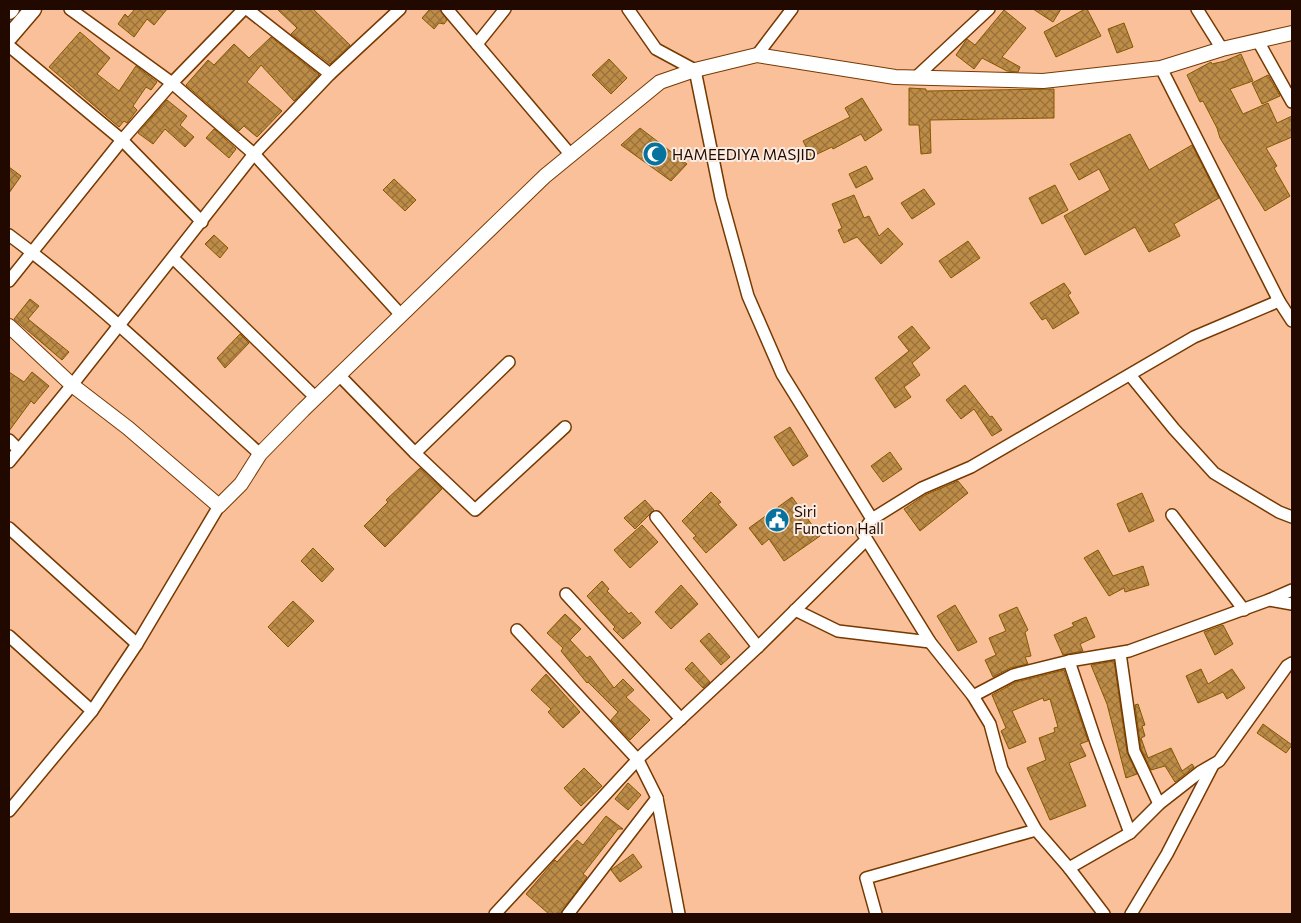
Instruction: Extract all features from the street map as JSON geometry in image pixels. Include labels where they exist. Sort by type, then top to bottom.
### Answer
[{"type":"main road","points":[[9,37],[32,9]]},
{"type":"street","points":[[70,9],[172,83],[254,154],[402,315]]},
{"type":"street","points":[[9,281],[122,140],[172,83],[246,9],[330,74]]},
{"type":"street","points":[[9,462],[202,222],[254,154],[330,74],[400,9]]},
{"type":"street","points":[[447,9],[570,154]]},
{"type":"street","points":[[477,44],[505,9]]},
{"type":"street","points":[[628,9],[656,49],[695,70]]},
{"type":"street","points":[[757,55],[792,9]]},
{"type":"street","points":[[915,78],[989,9]]},
{"type":"street","points":[[1197,9],[1222,49]]},
{"type":"street","points":[[9,811],[92,711],[137,644],[219,506],[242,484],[260,454],[339,375],[570,154],[660,82],[695,70],[757,55],[895,78],[1043,81],[1161,68],[1222,49],[1292,32]]},
{"type":"street","points":[[1258,41],[1292,102]]},
{"type":"street","points":[[9,46],[122,140],[202,222]]},
{"type":"street","points":[[1161,68],[1292,321]]},
{"type":"street","points":[[695,70],[721,198],[748,296],[782,374],[872,519]]},
{"type":"street","points":[[9,235],[33,253],[118,327],[260,454]]},
{"type":"street","points":[[173,258],[316,398]]},
{"type":"street","points":[[1104,914],[1069,868],[1036,830],[1002,769],[990,724],[973,696],[930,642],[862,532],[872,519],[922,488],[971,467],[1194,337],[1280,301]]},
{"type":"street","points":[[9,326],[72,385],[128,428],[219,506]]},
{"type":"street","points":[[415,452],[509,362]]},
{"type":"street","points":[[1130,374],[1174,429],[1214,473],[1279,512],[1292,517]]},
{"type":"street","points":[[339,375],[475,510],[565,427]]},
{"type":"street","points":[[9,440],[19,450]]},
{"type":"street","points":[[1172,515],[1244,610]]},
{"type":"street","points":[[656,517],[758,647]]},
{"type":"street","points":[[9,528],[137,644]]},
{"type":"street","points":[[495,914],[638,760],[758,647],[866,540]]},
{"type":"street","points":[[973,696],[1014,675],[1069,661],[1120,653],[1244,610],[1292,590]]},
{"type":"street","points":[[566,594],[681,719]]},
{"type":"street","points":[[1269,600],[1292,604]]},
{"type":"street","points":[[795,610],[838,631],[930,642]]},
{"type":"street","points":[[518,630],[638,760],[657,798],[679,914]]},
{"type":"street","points":[[9,636],[92,711]]},
{"type":"street","points":[[1120,653],[1134,750],[1159,804]]},
{"type":"street","points":[[1069,661],[1096,742],[1130,832]]},
{"type":"street","points":[[1069,868],[1130,832],[1159,804],[1200,772],[1219,761],[1287,666],[1292,663]]},
{"type":"street","points":[[1131,914],[1167,854],[1214,764]]},
{"type":"street","points":[[568,914],[657,798]]},
{"type":"street","points":[[876,914],[866,878],[1036,830]]},
{"type":"building","points":[[135,9],[167,9],[154,25],[147,19],[134,37],[118,24],[125,14],[128,17]]},
{"type":"building","points":[[277,9],[313,9],[350,45],[330,64],[291,34],[297,28]]},
{"type":"building","points":[[430,9],[440,9],[447,20],[444,24],[439,23],[434,29],[422,18]]},
{"type":"building","points":[[1033,9],[1061,9],[1053,22]]},
{"type":"building","points":[[1087,9],[1101,36],[1056,57],[1044,32]]},
{"type":"building","points":[[1004,10],[1026,28],[1002,57],[1020,67],[1018,72],[1007,71],[982,58],[974,69],[956,55],[967,39],[975,45]]},
{"type":"building","points":[[1124,23],[1133,47],[1117,53],[1108,29]]},
{"type":"building","points":[[80,32],[110,58],[97,74],[119,91],[136,66],[157,82],[151,90],[146,87],[133,106],[137,110],[127,123],[124,121],[119,127],[49,67]]},
{"type":"building","points":[[271,37],[319,75],[294,101],[261,65],[247,82],[282,111],[257,137],[244,126],[239,131],[186,85],[208,60],[214,65],[234,44],[249,58]]},
{"type":"building","points":[[1241,54],[1253,81],[1230,89],[1243,114],[1268,103],[1277,123],[1292,116],[1292,137],[1266,148],[1277,166],[1274,168],[1290,196],[1265,211],[1220,138],[1203,101],[1200,102],[1187,75],[1211,62],[1212,64],[1225,61]]},
{"type":"building","points":[[609,59],[627,78],[611,94],[592,75]]},
{"type":"building","points":[[1268,75],[1280,96],[1262,104],[1252,83]]},
{"type":"building","points":[[909,88],[926,89],[926,91],[1054,89],[1054,118],[930,120],[931,153],[921,154],[919,125],[909,125]]},
{"type":"building","points":[[862,98],[882,130],[865,141],[861,134],[833,149],[832,147],[811,157],[803,141],[850,117],[845,108]]},
{"type":"building","points":[[167,100],[187,116],[180,125],[194,137],[185,147],[165,129],[153,144],[138,133]]},
{"type":"building","name":"HAMEEDIYA MASJID","points":[[640,128],[687,164],[671,181],[621,145]]},
{"type":"building","points":[[214,129],[236,149],[229,158],[206,138]]},
{"type":"building","points":[[1130,134],[1149,170],[1192,145],[1219,198],[1174,224],[1180,236],[1149,252],[1135,227],[1085,255],[1064,216],[1110,190],[1099,169],[1079,180],[1070,164]]},
{"type":"building","points":[[866,166],[873,179],[856,188],[849,174]]},
{"type":"building","points":[[9,167],[21,176],[9,193]]},
{"type":"building","points":[[394,179],[416,200],[405,211],[383,190]]},
{"type":"building","points":[[1055,185],[1068,210],[1042,224],[1029,198]]},
{"type":"building","points":[[924,189],[935,204],[912,219],[901,203]]},
{"type":"building","points":[[854,195],[864,218],[869,216],[879,236],[888,228],[903,244],[881,264],[857,237],[844,243],[838,230],[842,228],[832,204]]},
{"type":"building","points":[[214,235],[228,248],[220,258],[205,244]]},
{"type":"building","points":[[968,241],[980,258],[951,278],[939,261]]},
{"type":"building","points":[[1064,283],[1071,293],[1068,295],[1079,313],[1053,329],[1046,318],[1042,320],[1030,303]]},
{"type":"building","points":[[30,299],[39,306],[28,319],[69,352],[62,360],[14,319]]},
{"type":"building","points":[[912,326],[930,348],[912,363],[920,375],[904,387],[911,397],[895,408],[875,378],[909,351],[898,337]]},
{"type":"building","points":[[240,334],[249,343],[225,368],[217,358]]},
{"type":"building","points":[[9,372],[24,382],[32,372],[49,386],[34,404],[31,401],[9,431]]},
{"type":"building","points":[[965,385],[1002,430],[992,436],[974,409],[961,419],[946,400]]},
{"type":"building","points":[[790,427],[808,456],[793,466],[774,437]]},
{"type":"building","points":[[890,452],[902,469],[883,482],[871,466]]},
{"type":"building","points":[[420,468],[442,489],[385,547],[364,526],[388,502],[386,500]]},
{"type":"building","points":[[958,481],[968,493],[920,531],[904,509],[925,495]]},
{"type":"building","points":[[711,492],[721,502],[718,504],[737,525],[706,553],[693,538],[696,536],[682,521]]},
{"type":"building","points":[[1142,493],[1154,521],[1129,532],[1117,504]]},
{"type":"building","points":[[792,497],[820,536],[784,561],[769,539],[762,545],[749,528]]},
{"type":"building","points":[[645,500],[654,510],[635,529],[624,518]]},
{"type":"building","points":[[642,525],[658,542],[630,568],[614,550]]},
{"type":"building","points":[[313,548],[334,569],[322,582],[301,561]]},
{"type":"building","points":[[1098,550],[1113,576],[1143,566],[1149,585],[1125,592],[1124,588],[1109,596],[1084,558]]},
{"type":"building","points":[[602,581],[609,589],[607,591],[629,614],[631,612],[641,623],[623,639],[613,629],[615,627],[587,596]]},
{"type":"building","points":[[681,585],[698,604],[671,629],[655,612]]},
{"type":"building","points":[[293,601],[314,621],[288,647],[268,627]]},
{"type":"building","points":[[955,605],[977,642],[958,651],[937,616]]},
{"type":"building","points":[[1017,607],[1028,630],[1025,632],[1031,656],[1025,657],[1028,664],[1010,668],[993,677],[985,660],[996,655],[989,638],[1006,631],[999,615]]},
{"type":"building","points":[[565,614],[581,629],[570,640],[587,658],[590,656],[614,688],[623,679],[634,690],[626,697],[650,720],[630,740],[611,720],[618,712],[587,683],[561,651],[563,648],[547,633]]},
{"type":"building","points":[[1086,617],[1095,637],[1080,644],[1083,651],[1063,655],[1054,635],[1074,626],[1072,623]]},
{"type":"building","points":[[1223,625],[1233,644],[1215,655],[1204,632]]},
{"type":"building","points":[[709,633],[730,657],[721,665],[700,641]]},
{"type":"building","points":[[1114,661],[1127,752],[1137,774],[1126,778],[1107,704],[1091,665]]},
{"type":"building","points":[[692,662],[710,682],[703,688],[685,669]]},
{"type":"building","points":[[1201,669],[1208,684],[1232,669],[1245,688],[1227,699],[1223,692],[1198,703],[1186,676]]},
{"type":"building","points":[[1064,670],[1088,741],[1080,744],[1086,756],[1069,763],[1086,806],[1050,820],[1027,768],[1046,760],[1039,738],[1055,732],[1054,728],[1058,727],[1050,699],[1044,701],[1043,698],[1012,711],[1026,742],[1009,749],[1001,731],[1006,728],[992,695],[1016,682]]},
{"type":"building","points":[[546,674],[580,712],[563,728],[548,712],[551,709],[531,690]]},
{"type":"building","points":[[1138,704],[1145,725],[1142,726],[1145,736],[1141,738],[1148,758],[1171,748],[1182,771],[1192,764],[1194,767],[1175,782],[1165,766],[1151,770],[1141,749],[1135,705]]},
{"type":"building","points":[[1263,724],[1292,745],[1286,753],[1257,733]]},
{"type":"building","points":[[584,768],[602,786],[581,806],[564,788]]},
{"type":"building","points":[[628,783],[641,795],[628,810],[615,799]]},
{"type":"building","points":[[606,816],[623,829],[618,829],[583,874],[587,877],[561,913],[549,914],[526,894],[555,860],[557,862],[577,840],[583,845]]},
{"type":"building","points":[[633,854],[642,867],[620,882],[611,870]]},
{"type":"place","name":"HAMEEDIYA MASJID","points":[[655,154]]},
{"type":"place","name":"Siri Function Hall","points":[[777,520]]}]
